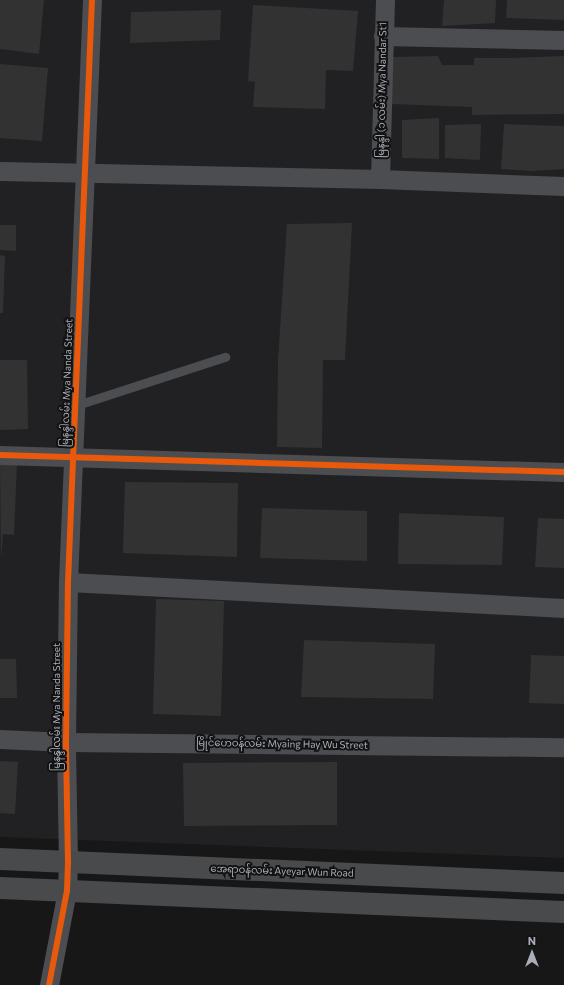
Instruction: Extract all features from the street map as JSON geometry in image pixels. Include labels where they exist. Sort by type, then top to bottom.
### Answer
[{"type":"main road","name":"အေရာဝန်လမ်း Ayeyar Wun Road","points":[[0,859],[564,883]]},
{"type":"main road","points":[[0,888],[564,912]]},
{"type":"street","name":"မြနန္ဒါလမ်း Mya Nanda Street","points":[[49,985],[67,891],[66,742],[68,582],[75,457],[92,0]]},
{"type":"street","name":"မြနန္ဒါ (၁ လမ်း) Mya Nandar St1","points":[[380,179],[385,0]]},
{"type":"street","points":[[383,36],[564,40]]},
{"type":"street","points":[[0,171],[380,179],[564,186]]},
{"type":"street","points":[[0,455],[564,472]]},
{"type":"street","points":[[68,582],[564,608]]},
{"type":"street","name":"မြိုင်ဟေဝန်လမ်း Myaing Hay Wu Street","points":[[0,739],[66,742],[564,747]]},
{"type":"lane","points":[[76,405],[225,357]]},
{"type":"shaded area","points":[[0,0],[564,0],[564,858],[0,837]]},
{"type":"building","points":[[0,0],[44,0],[39,54],[0,49]]},
{"type":"building","points":[[444,0],[496,0],[495,23],[442,26]]},
{"type":"building","points":[[507,0],[564,0],[564,20],[506,18]]},
{"type":"building","points":[[253,5],[358,11],[353,71],[326,70],[325,109],[253,107],[255,82],[248,81]]},
{"type":"building","points":[[221,10],[220,40],[130,43],[131,12]]},
{"type":"building","points":[[438,56],[442,65],[474,65],[474,58],[564,56],[564,114],[472,115],[472,107],[391,104],[393,57]]},
{"type":"building","points":[[0,64],[48,68],[42,141],[0,138]]},
{"type":"building","points":[[439,118],[439,159],[402,158],[402,120]]},
{"type":"building","points":[[481,124],[480,160],[445,158],[445,125]]},
{"type":"building","points":[[504,124],[564,126],[564,169],[533,171],[501,169]]},
{"type":"building","points":[[352,223],[345,360],[323,360],[322,448],[277,447],[278,360],[287,224]]},
{"type":"building","points":[[0,225],[16,225],[16,251],[0,250]]},
{"type":"building","points":[[0,255],[5,256],[3,313],[0,313]]},
{"type":"building","points":[[0,360],[27,360],[28,429],[0,430]]},
{"type":"building","points":[[0,462],[17,463],[14,535],[3,534],[1,560]]},
{"type":"building","points":[[125,482],[238,483],[237,557],[123,553]]},
{"type":"building","points":[[262,508],[367,511],[367,561],[260,558]]},
{"type":"building","points":[[399,513],[504,517],[502,565],[398,564]]},
{"type":"building","points":[[538,518],[564,519],[564,568],[535,567]]},
{"type":"building","points":[[156,599],[224,601],[221,716],[153,714]]},
{"type":"building","points":[[304,640],[435,644],[433,699],[301,697]]},
{"type":"building","points":[[531,655],[564,656],[564,704],[529,703]]},
{"type":"building","points":[[0,659],[16,659],[17,698],[0,698]]},
{"type":"building","points":[[0,761],[18,762],[15,814],[0,813]]},
{"type":"building","points":[[337,762],[337,825],[184,826],[183,763]]},
{"type":"cycle path","points":[[49,985],[67,891],[66,742],[68,582],[92,0]]},
{"type":"cycle path","points":[[0,455],[564,472]]}]
